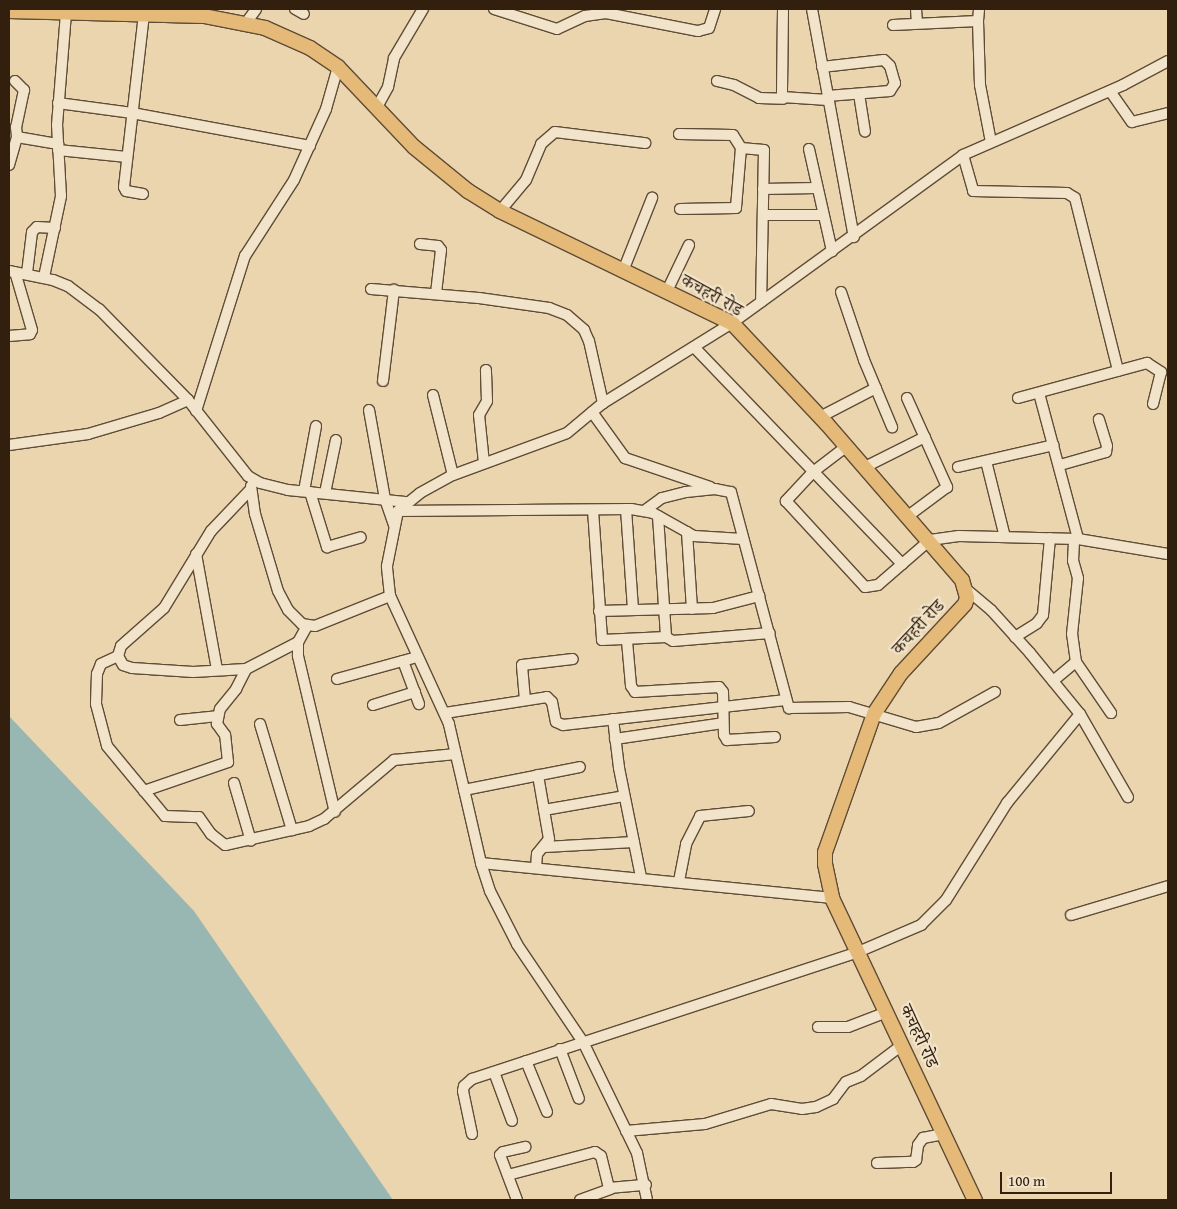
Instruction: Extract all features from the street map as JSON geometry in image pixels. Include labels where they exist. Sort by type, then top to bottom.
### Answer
[{"type":"main road","name":"कचहरी रोड","points":[[9,10],[144,13],[202,12],[265,28],[303,45],[338,67],[443,173],[500,211],[732,323],[847,446],[930,540],[966,589],[965,604],[901,674],[874,714],[825,852],[826,880],[832,898],[975,1200]]},
{"type":"street","points":[[246,23],[256,9]]},
{"type":"street","points":[[295,9],[304,14]]},
{"type":"street","points":[[377,107],[388,87],[394,58],[423,9]]},
{"type":"street","points":[[494,9],[557,29],[586,16],[606,13],[698,31],[709,28],[715,9]]},
{"type":"street","points":[[783,9],[783,99]]},
{"type":"street","points":[[812,9],[854,237]]},
{"type":"street","points":[[916,9],[917,23]]},
{"type":"street","points":[[978,9],[980,85],[991,142]]},
{"type":"street","points":[[44,277],[61,196],[58,103],[66,12]]},
{"type":"street","points":[[143,194],[124,189],[144,13]]},
{"type":"street","points":[[893,25],[978,21]]},
{"type":"street","points":[[717,81],[734,85],[759,98],[783,99],[827,98],[859,94],[893,89],[895,83],[887,61],[822,67]]},
{"type":"street","points":[[647,1200],[646,1185],[637,1153],[583,1042],[517,944],[490,891],[480,863],[456,754],[444,713],[390,596],[387,566],[398,511],[407,502],[452,475],[555,439],[603,403],[732,323],[854,237],[964,155],[1110,91],[1168,61]]},
{"type":"street","points":[[196,411],[245,256],[288,189],[310,146],[326,109],[338,67]]},
{"type":"street","points":[[9,165],[17,137],[16,127],[24,90],[15,81]]},
{"type":"street","points":[[1110,91],[1132,122],[1168,113]]},
{"type":"street","points":[[859,94],[865,132]]},
{"type":"street","points":[[58,103],[132,113],[310,146]]},
{"type":"street","points":[[500,211],[526,180],[541,144],[555,132],[645,143]]},
{"type":"street","points":[[679,134],[733,135],[741,148],[736,208],[680,209]]},
{"type":"street","points":[[17,137],[58,147],[127,157]]},
{"type":"street","points":[[741,148],[764,150],[761,302]]},
{"type":"street","points":[[809,150],[822,215],[832,251]]},
{"type":"street","points":[[964,155],[973,191],[1067,193],[1075,198],[1118,371]]},
{"type":"street","points":[[763,189],[816,188]]},
{"type":"street","points":[[623,271],[652,198]]},
{"type":"street","points":[[763,215],[822,215]]},
{"type":"street","points":[[27,273],[32,232],[37,227],[55,228]]},
{"type":"street","points":[[420,244],[438,246],[441,250],[436,293]]},
{"type":"street","points":[[666,291],[689,245]]},
{"type":"street","points":[[9,336],[30,334],[32,330],[12,271],[44,277],[68,286],[99,309],[188,400],[214,436],[248,475],[260,483],[307,491],[407,502]]},
{"type":"street","points":[[371,290],[436,293],[549,308],[576,321],[589,341],[603,403]]},
{"type":"street","points":[[383,381],[394,290]]},
{"type":"street","points":[[841,292],[892,427]]},
{"type":"street","points":[[694,347],[902,564]]},
{"type":"street","points":[[1018,398],[1147,363],[1158,369],[1160,377],[1153,404]]},
{"type":"street","points":[[484,463],[479,415],[487,401],[486,370]]},
{"type":"street","points":[[820,417],[876,388]]},
{"type":"street","points":[[1039,393],[1060,465],[1076,539],[1073,561],[1078,578],[1072,634],[1076,662],[1111,713]]},
{"type":"street","points":[[433,395],[452,475]]},
{"type":"street","points":[[907,398],[947,488],[908,516]]},
{"type":"street","points":[[9,445],[40,443],[97,432],[160,413],[188,400]]},
{"type":"street","points":[[370,410],[385,499],[394,525]]},
{"type":"street","points":[[592,412],[625,458],[715,489],[731,492],[789,708],[842,707],[874,714],[905,725],[927,726],[950,718],[995,692]]},
{"type":"street","points":[[1060,465],[1106,452],[1107,446],[1098,418]]},
{"type":"street","points":[[316,426],[307,491],[327,548],[360,538]]},
{"type":"street","points":[[865,467],[925,437]]},
{"type":"street","points":[[325,493],[336,440]]},
{"type":"street","points":[[958,467],[1054,445]]},
{"type":"street","points":[[847,446],[813,472],[786,501],[865,587],[878,585],[930,540],[959,536],[1076,539],[1168,554]]},
{"type":"street","points":[[986,461],[1005,537]]},
{"type":"street","points":[[248,475],[258,526],[282,602],[294,617],[307,626],[315,626],[390,596]]},
{"type":"street","points":[[251,489],[211,531],[164,608],[121,646],[118,656],[99,668],[96,693],[98,714],[107,746],[165,816],[199,817],[219,842],[233,845],[310,826],[335,812],[394,760],[456,754]]},
{"type":"street","points":[[644,511],[662,498],[715,489]]},
{"type":"street","points":[[398,511],[626,509],[644,511],[658,516],[687,532],[702,537],[744,539]]},
{"type":"street","points":[[626,509],[632,610]]},
{"type":"street","points":[[593,510],[602,640],[627,641],[666,637],[673,641],[770,633]]},
{"type":"street","points":[[658,516],[666,637]]},
{"type":"street","points":[[687,532],[692,608]]},
{"type":"street","points":[[1016,637],[1037,624],[1043,615],[1050,538]]},
{"type":"street","points":[[196,554],[217,670]]},
{"type":"street","points":[[966,589],[1016,637],[1080,714],[1128,797]]},
{"type":"street","points":[[599,611],[720,608],[758,596]]},
{"type":"street","points":[[307,626],[298,642],[298,656],[335,812]]},
{"type":"street","points":[[627,641],[631,686],[635,692],[719,687],[722,692],[725,738],[730,741],[775,737]]},
{"type":"street","points":[[118,656],[127,667],[185,672],[246,668],[298,642]]},
{"type":"street","points":[[337,679],[417,657]]},
{"type":"street","points":[[525,700],[522,664],[573,659]]},
{"type":"street","points":[[403,661],[419,704]]},
{"type":"street","points":[[1053,681],[1076,662]]},
{"type":"street","points":[[144,792],[228,762],[225,734],[218,727],[217,716],[246,668]]},
{"type":"street","points":[[374,705],[414,692]]},
{"type":"street","points":[[444,713],[525,700],[549,699],[559,725],[786,700]]},
{"type":"street","points":[[472,1134],[464,1086],[472,1079],[858,952],[921,925],[935,914],[1007,803],[1080,714]]},
{"type":"street","points":[[180,720],[217,716]]},
{"type":"street","points":[[614,719],[615,739],[624,796],[641,877]]},
{"type":"street","points":[[615,739],[724,723]]},
{"type":"street","points":[[260,724],[292,830]]},
{"type":"street","points":[[464,790],[580,767]]},
{"type":"street","points":[[536,868],[537,854],[545,847],[549,839],[538,775]]},
{"type":"street","points":[[234,784],[251,840]]},
{"type":"street","points":[[544,810],[624,796]]},
{"type":"street","points":[[679,881],[686,844],[700,816],[749,812]]},
{"type":"street","points":[[545,847],[634,842]]},
{"type":"street","points":[[480,863],[641,877],[832,898]]},
{"type":"street","points":[[1072,915],[1168,886]]},
{"type":"street","points":[[818,1027],[848,1027],[886,1012]]},
{"type":"street","points":[[626,1131],[705,1124],[771,1104],[802,1109],[816,1107],[833,1099],[846,1082],[860,1076],[902,1045]]},
{"type":"street","points":[[560,1049],[579,1099]]},
{"type":"street","points":[[526,1061],[547,1112]]},
{"type":"street","points":[[494,1072],[512,1121]]},
{"type":"street","points":[[877,1163],[913,1162],[916,1160],[918,1145],[923,1138],[944,1134]]},
{"type":"street","points":[[517,1200],[501,1153],[525,1147]]},
{"type":"street","points":[[508,1174],[595,1152],[601,1156],[608,1186],[611,1189]]},
{"type":"street","points":[[580,1200],[611,1189],[646,1185]]},
{"type":"water","points":[[9,716],[194,911],[393,1200],[9,1200]]}]
